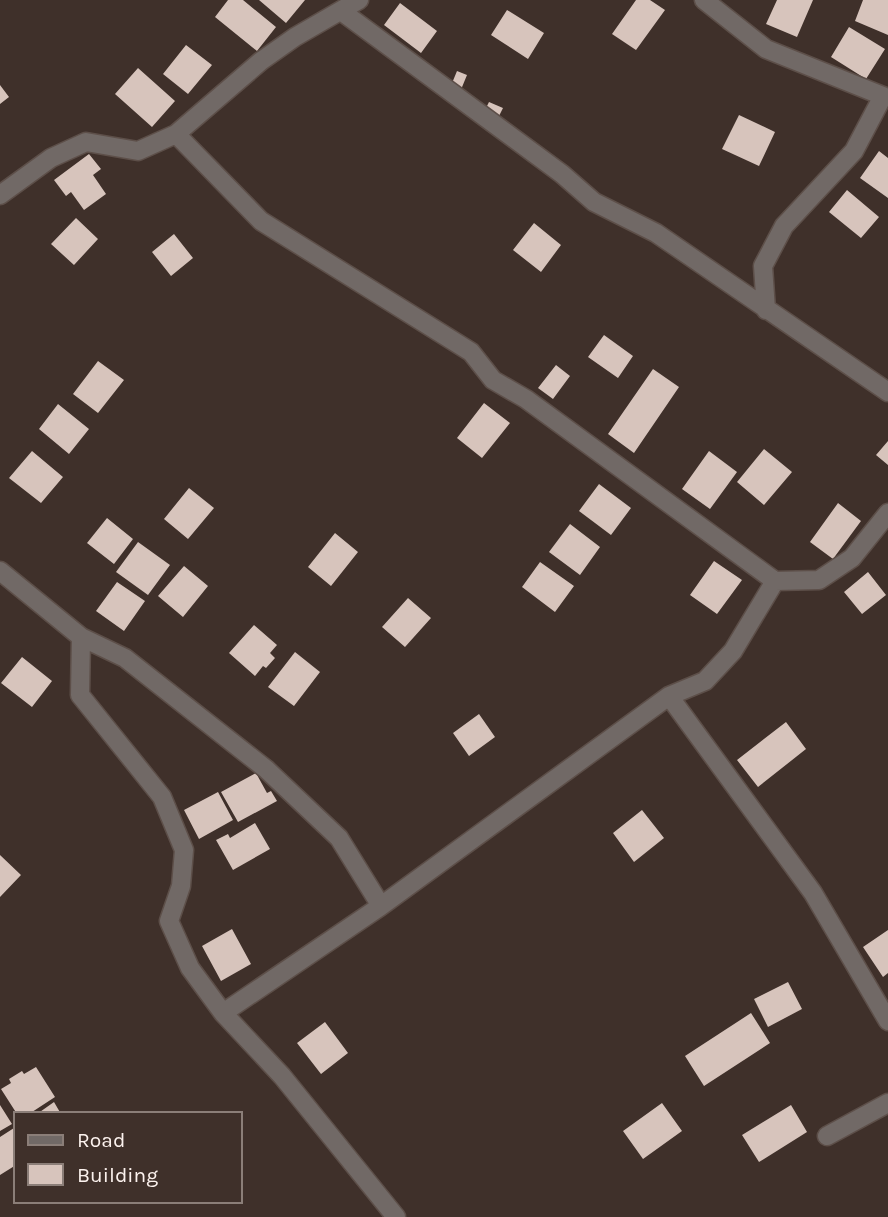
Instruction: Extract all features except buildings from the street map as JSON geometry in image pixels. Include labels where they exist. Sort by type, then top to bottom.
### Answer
[{"type":"street","points":[[0,195],[51,158],[86,142],[138,151],[176,134],[261,61],[295,37],[359,0]]},
{"type":"street","points":[[704,0],[766,49],[883,96],[854,151],[784,226],[764,266],[766,310]]},
{"type":"street","points":[[341,11],[562,174],[594,202],[656,233],[888,392]]},
{"type":"street","points":[[176,134],[261,221],[471,352],[493,380],[526,399],[775,581],[819,580],[852,558],[888,513]]},
{"type":"street","points":[[0,571],[81,637],[125,658],[266,768],[339,838],[381,906]]},
{"type":"street","points":[[223,1013],[381,906],[669,695],[705,681],[733,651],[775,581]]},
{"type":"street","points":[[81,637],[80,695],[162,797],[184,850],[181,886],[169,921],[190,968],[223,1013],[282,1076],[396,1217]]},
{"type":"street","points":[[669,695],[813,893],[888,1021]]},
{"type":"street","points":[[827,1136],[888,1103]]}]
